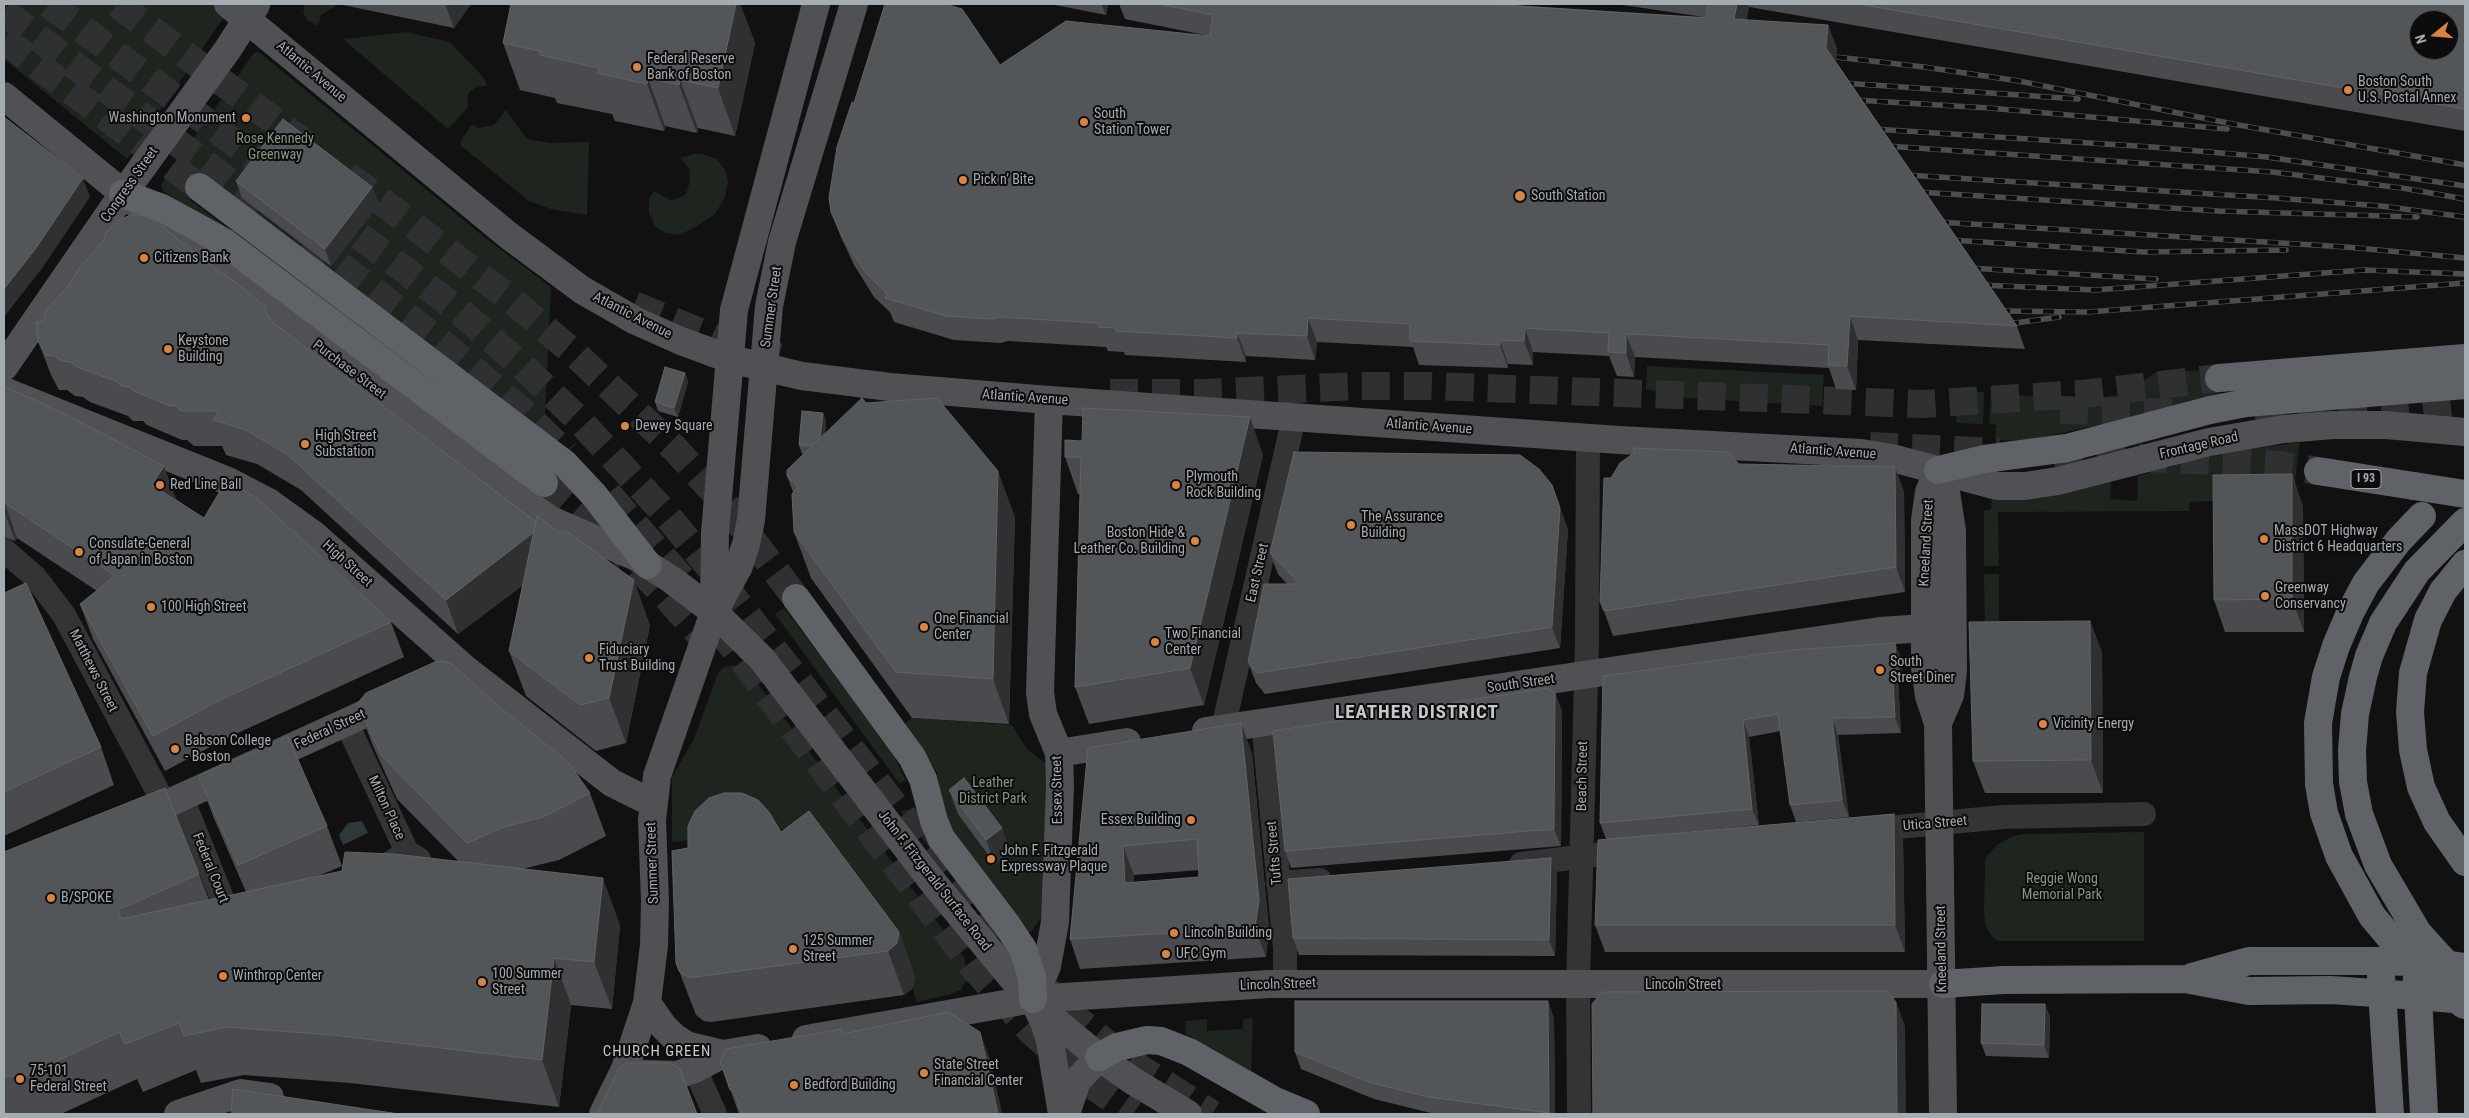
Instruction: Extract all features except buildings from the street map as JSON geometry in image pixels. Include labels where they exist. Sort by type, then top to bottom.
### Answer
[{"type":"highway","points":[[199,188],[565,464],[594,495],[648,564]]},
{"type":"highway","points":[[122,194],[162,208],[224,242],[544,483]]},
{"type":"highway","points":[[2219,378],[2465,358]]},
{"type":"highway","points":[[1938,470],[1984,459],[2067,448],[2210,410],[2246,403],[2465,385]]},
{"type":"highway","name":"I 93","points":[[2318,471],[2465,494]]},
{"type":"highway","points":[[2422,516],[2398,540],[2372,575],[2350,613],[2339,638],[2330,662],[2320,708],[2317,738],[2318,776],[2324,813],[2339,856],[2372,916],[2409,960],[2465,1006]]},
{"type":"highway","points":[[2465,522],[2417,571],[2383,623],[2369,656],[2363,677],[2355,714],[2352,750],[2353,782],[2359,814],[2378,865],[2418,933],[2442,963],[2465,983]]},
{"type":"highway","points":[[2465,564],[2443,592],[2428,620],[2413,673],[2410,712],[2413,750],[2421,787],[2438,822],[2465,862]]},
{"type":"highway","points":[[796,598],[912,757],[923,779],[934,821],[941,838],[1008,925],[1023,949],[1032,977],[1033,999]]},
{"type":"highway","points":[[2185,979],[2249,961],[2380,961],[2416,962],[2465,967]]},
{"type":"highway","points":[[2380,961],[2390,1114]]},
{"type":"highway","points":[[2416,962],[2424,1114]]},
{"type":"highway","points":[[1943,984],[2003,980],[2185,979],[2249,991],[2331,990],[2465,1000]]},
{"type":"highway","points":[[1099,1058],[1117,1047],[1147,1040],[1161,1042],[1189,1052],[1275,1101],[1306,1114]]},
{"type":"main road","name":"Summer Street","points":[[714,612],[714,555],[736,297],[816,4]]},
{"type":"main road","name":"Summer Street","points":[[603,1114],[625,1069],[647,1003],[654,936],[655,901],[651,846],[653,800],[663,756],[714,612],[738,566],[748,536],[769,306],[782,242],[854,4]]},
{"type":"main road","name":"Atlantic Avenue","points":[[244,9],[508,235],[556,272],[611,308],[636,321],[681,341],[730,359],[802,376],[860,384],[1294,418],[1861,453],[1892,458],[1938,470]]},
{"type":"main road","name":"Congress Street","points":[[4,367],[122,194],[228,50],[244,9]]},
{"type":"main road","name":"Purchase Street","points":[[4,96],[122,194],[253,298],[526,504],[551,520],[612,545],[648,564],[714,612]]},
{"type":"main road","name":"High Street","points":[[4,391],[228,481],[270,503],[313,534],[464,668],[612,783],[642,798],[653,800]]},
{"type":"main road","name":"Essex Street","points":[[1033,999],[1047,966],[1055,922],[1060,786],[1059,752],[1043,714],[1040,692],[1049,400]]},
{"type":"main road","name":"Frontage Road","points":[[1938,470],[1992,485],[2025,486],[2087,475],[2228,438],[2284,429],[2333,425],[2386,425],[2465,432]]},
{"type":"main road","name":"Kneeland Street","points":[[1938,470],[1930,492],[1925,520],[1925,628],[1927,686],[1938,723],[1943,984],[1943,1114]]},
{"type":"main road","name":"Kneeland Street","points":[[1938,470],[1945,486],[1952,531],[1953,671],[1950,695],[1938,723]]},
{"type":"main road","name":"John F. Fitzgerald Surface Road","points":[[714,612],[762,659],[961,918],[1033,999],[1099,1058],[1139,1086],[1188,1114]]},
{"type":"main road","name":"South Street","points":[[1184,734],[1892,629],[1925,628]]},
{"type":"main road","name":"Federal Street","points":[[116,828],[464,668]]},
{"type":"main road","points":[[1059,752],[1154,738]]},
{"type":"main road","name":"Lincoln Street","points":[[625,1069],[659,1076],[677,1075],[695,1069],[723,1054],[1033,999],[1285,984],[1578,986],[1943,984]]},
{"type":"main road","points":[[1033,999],[1044,1022],[1050,1041],[1062,1114]]},
{"type":"main road","points":[[647,1003],[663,1026],[674,1037],[686,1045],[723,1054]]},
{"type":"main road","points":[[1066,1114],[1077,1081],[1099,1058]]},
{"type":"main road","points":[[178,1114],[240,1093],[295,1100]]},
{"type":"street","name":"East Street","points":[[1223,728],[1294,418]]},
{"type":"street","name":"Beach Street","points":[[1579,1114],[1578,986],[1582,857],[1588,437]]},
{"type":"street","name":"Matthews Street","points":[[4,550],[35,577],[64,615],[173,802]]},
{"type":"street","name":"Milton Place","points":[[346,722],[407,852],[439,870]]},
{"type":"street","name":"Tufts Street","points":[[1263,722],[1285,948],[1285,984]]},
{"type":"street","name":"Federal Court","points":[[173,802],[234,928],[252,923]]},
{"type":"street","name":"Utica Street","points":[[1842,832],[2004,818],[2144,814]]},
{"type":"street","points":[[1504,865],[1649,849]]},
{"type":"street","points":[[353,887],[407,852]]},
{"type":"street","points":[[1278,883],[1345,878]]},
{"type":"street","points":[[695,1069],[715,1114]]},
{"type":"green space","points":[[4,4],[219,4],[228,11],[127,159],[4,59]]},
{"type":"green space","points":[[305,4],[338,5],[321,15],[318,26],[307,20],[303,12]]},
{"type":"green space","points":[[406,32],[450,42],[484,78],[487,86],[478,86],[470,91],[467,98],[468,107],[448,129],[343,39]]},
{"type":"green space","name":"Rose Kennedy Greenway","points":[[259,52],[483,236],[551,287],[544,435],[208,176],[190,200],[226,227],[212,223],[163,191],[161,185],[164,180],[254,53]]},
{"type":"green space","points":[[506,110],[527,139],[551,143],[589,142],[587,215],[551,209],[529,201],[460,145],[472,124],[478,128],[494,125]]},
{"type":"green space","points":[[693,154],[703,154],[717,159],[725,170],[728,181],[725,197],[715,214],[695,227],[680,235],[665,233],[655,226],[649,213],[649,198],[654,191],[672,201],[686,194],[690,181],[689,168],[680,158]]},
{"type":"green space","points":[[1647,366],[1824,375],[1822,406],[1687,398],[1646,389]]},
{"type":"green space","points":[[2217,371],[2220,393],[2108,423],[2025,441],[1995,440],[1996,425],[1989,424],[1991,393],[2081,400],[2116,395],[2136,386],[2156,372]]},
{"type":"green space","points":[[1975,392],[1984,392],[1983,424],[1956,423],[1957,411],[1963,398]]},
{"type":"green space","points":[[2300,442],[2294,490],[2213,501],[2190,502],[2189,511],[1998,512],[1999,566],[1984,566],[1984,511],[1991,509],[1992,498],[2050,495],[2111,482],[2110,499],[2137,501],[2138,476],[2216,454]]},
{"type":"green space","points":[[1984,574],[1999,574],[1999,636],[1985,633]]},
{"type":"green space","points":[[784,608],[874,726],[892,752],[906,781],[899,783],[775,614]]},
{"type":"green space","points":[[733,665],[745,669],[759,685],[964,958],[968,976],[961,990],[916,1002],[913,988],[915,977],[912,969],[791,828],[672,842],[672,777],[694,739],[718,673],[724,667]]},
{"type":"green space","name":"Leather District Park","points":[[912,718],[1012,725],[1027,749],[1046,764],[1046,854],[1042,916],[1031,932],[1027,932],[949,828],[931,776],[938,774],[904,724]]},
{"type":"green space","points":[[917,808],[941,860],[940,861],[900,811]]},
{"type":"green space","name":"Reggie Wong Memorial Park","points":[[2144,832],[2144,941],[1998,941],[1992,937],[1986,927],[1984,914],[1985,865],[1986,857],[1997,845],[2013,836],[2024,834]]},
{"type":"green space","points":[[1253,1018],[1251,1071],[1186,1034],[1185,1021],[1207,1019],[1207,1031],[1243,1029],[1243,1019]]},
{"type":"shaded area","points":[[362,821],[368,833],[343,845],[339,835],[348,823]]},
{"type":"tunnel","points":[[49,4],[284,180]]},
{"type":"tunnel","points":[[117,4],[308,146]]},
{"type":"tunnel","points":[[4,12],[268,211]]},
{"type":"tunnel","points":[[4,40],[199,187]]},
{"type":"tunnel","points":[[347,175],[509,298],[574,353],[675,449],[725,504],[796,598]]},
{"type":"tunnel","points":[[326,211],[458,310],[519,363],[575,416],[664,512],[708,565],[982,918],[1030,974],[1074,1017],[1127,1060],[1212,1114]]},
{"type":"tunnel","points":[[306,240],[437,339],[523,412],[566,454]]},
{"type":"tunnel","points":[[634,305],[717,339],[786,359]]},
{"type":"tunnel","points":[[1110,393],[1205,393],[1360,386],[1430,386],[1923,404],[2082,394],[2219,378]]},
{"type":"tunnel","points":[[2255,413],[2401,410],[2465,402]]},
{"type":"tunnel","points":[[2060,410],[2184,413]]},
{"type":"tunnel","points":[[1870,446],[1999,452]]},
{"type":"tunnel","points":[[2055,454],[2237,462],[2280,465],[2318,471]]},
{"type":"tunnel","points":[[544,483],[609,539],[664,594],[718,655]]},
{"type":"tunnel","points":[[608,494],[688,586]]},
{"type":"tunnel","points":[[718,627],[975,969],[1031,1031],[1092,1085],[1133,1114]]},
{"type":"railway","points":[[1836,57],[1924,67],[2019,81],[2233,124],[2465,165]]},
{"type":"railway","points":[[1843,83],[2078,99]]},
{"type":"railway","points":[[1855,100],[1989,108],[2227,129]]},
{"type":"railway","points":[[1874,129],[2152,147],[2267,157],[2465,186]]},
{"type":"railway","points":[[1886,146],[2272,172],[2402,188],[2465,199]]},
{"type":"railway","points":[[1906,175],[2276,198],[2381,206],[2465,217]]},
{"type":"railway","points":[[1918,192],[2218,211],[2417,217]]},
{"type":"railway","points":[[1938,222],[2346,247],[2465,258]]},
{"type":"railway","points":[[1950,240],[2144,252],[2286,250]]},
{"type":"railway","points":[[1970,268],[2156,279]]},
{"type":"railway","points":[[1981,285],[2095,290],[2364,270],[2465,274]]},
{"type":"railway","points":[[1999,311],[2088,312],[2465,283]]},
{"type":"railway","points":[[2008,324],[2059,317]]},
{"type":"place","name":"Federal Reserve Bank of Boston","points":[[637,67]]},
{"type":"place","name":"Boston South U.S. Postal Annex","points":[[2348,90]]},
{"type":"place","name":"Washington Monument","points":[[246,118]]},
{"type":"place","name":"South Station Tower","points":[[1084,122]]},
{"type":"place","name":"Pick n’ Bite","points":[[963,180]]},
{"type":"place","name":"South Station","points":[[1520,196]]},
{"type":"place","name":"Citizens Bank","points":[[144,258]]},
{"type":"place","name":"Keystone Building","points":[[168,349]]},
{"type":"place","name":"Dewey Square","points":[[625,426]]},
{"type":"place","name":"High Street Substation","points":[[305,444]]},
{"type":"place","name":"Red Line Ball","points":[[160,485]]},
{"type":"place","name":"Plymouth Rock Building","points":[[1176,485]]},
{"type":"place","name":"The Assurance Building","points":[[1351,525]]},
{"type":"place","name":"MassDOT Highway District 6 Headquarters","points":[[2264,539]]},
{"type":"place","name":"Boston Hide & Leather Co. Building","points":[[1195,541]]},
{"type":"place","name":"Consulate-General of Japan in Boston","points":[[79,552]]},
{"type":"place","name":"Greenway Conservancy","points":[[2265,596]]},
{"type":"place","name":"100 High Street","points":[[151,607]]},
{"type":"place","name":"One Financial Center","points":[[924,627]]},
{"type":"place","name":"Two Financial Center","points":[[1155,642]]},
{"type":"place","name":"Fiduciary Trust Building","points":[[589,658]]},
{"type":"place","name":"South Street Diner","points":[[1880,670]]},
{"type":"place","name":"Vicinity Energy","points":[[2043,724]]},
{"type":"place","name":"Babson College - Boston","points":[[175,749]]},
{"type":"place","name":"Essex Building","points":[[1191,820]]},
{"type":"place","name":"John F. Fitzgerald Expressway Plaque","points":[[991,859]]},
{"type":"place","name":"B/SPOKE","points":[[51,898]]},
{"type":"place","name":"Lincoln Building","points":[[1174,933]]},
{"type":"place","name":"125 Summer Street","points":[[793,949]]},
{"type":"place","name":"UFC Gym","points":[[1166,954]]},
{"type":"place","name":"Winthrop Center","points":[[223,976]]},
{"type":"place","name":"100 Summer Street","points":[[482,982]]},
{"type":"place","name":"State Street Financial Center","points":[[924,1073]]},
{"type":"place","name":"75-101 Federal Street","points":[[20,1079]]},
{"type":"place","name":"Bedford Building","points":[[794,1085]]},
{"type":"district","name":"LEATHER DISTRICT","points":[[1417,713]]},
{"type":"district","name":"CHURCH GREEN","points":[[657,1052]]}]
